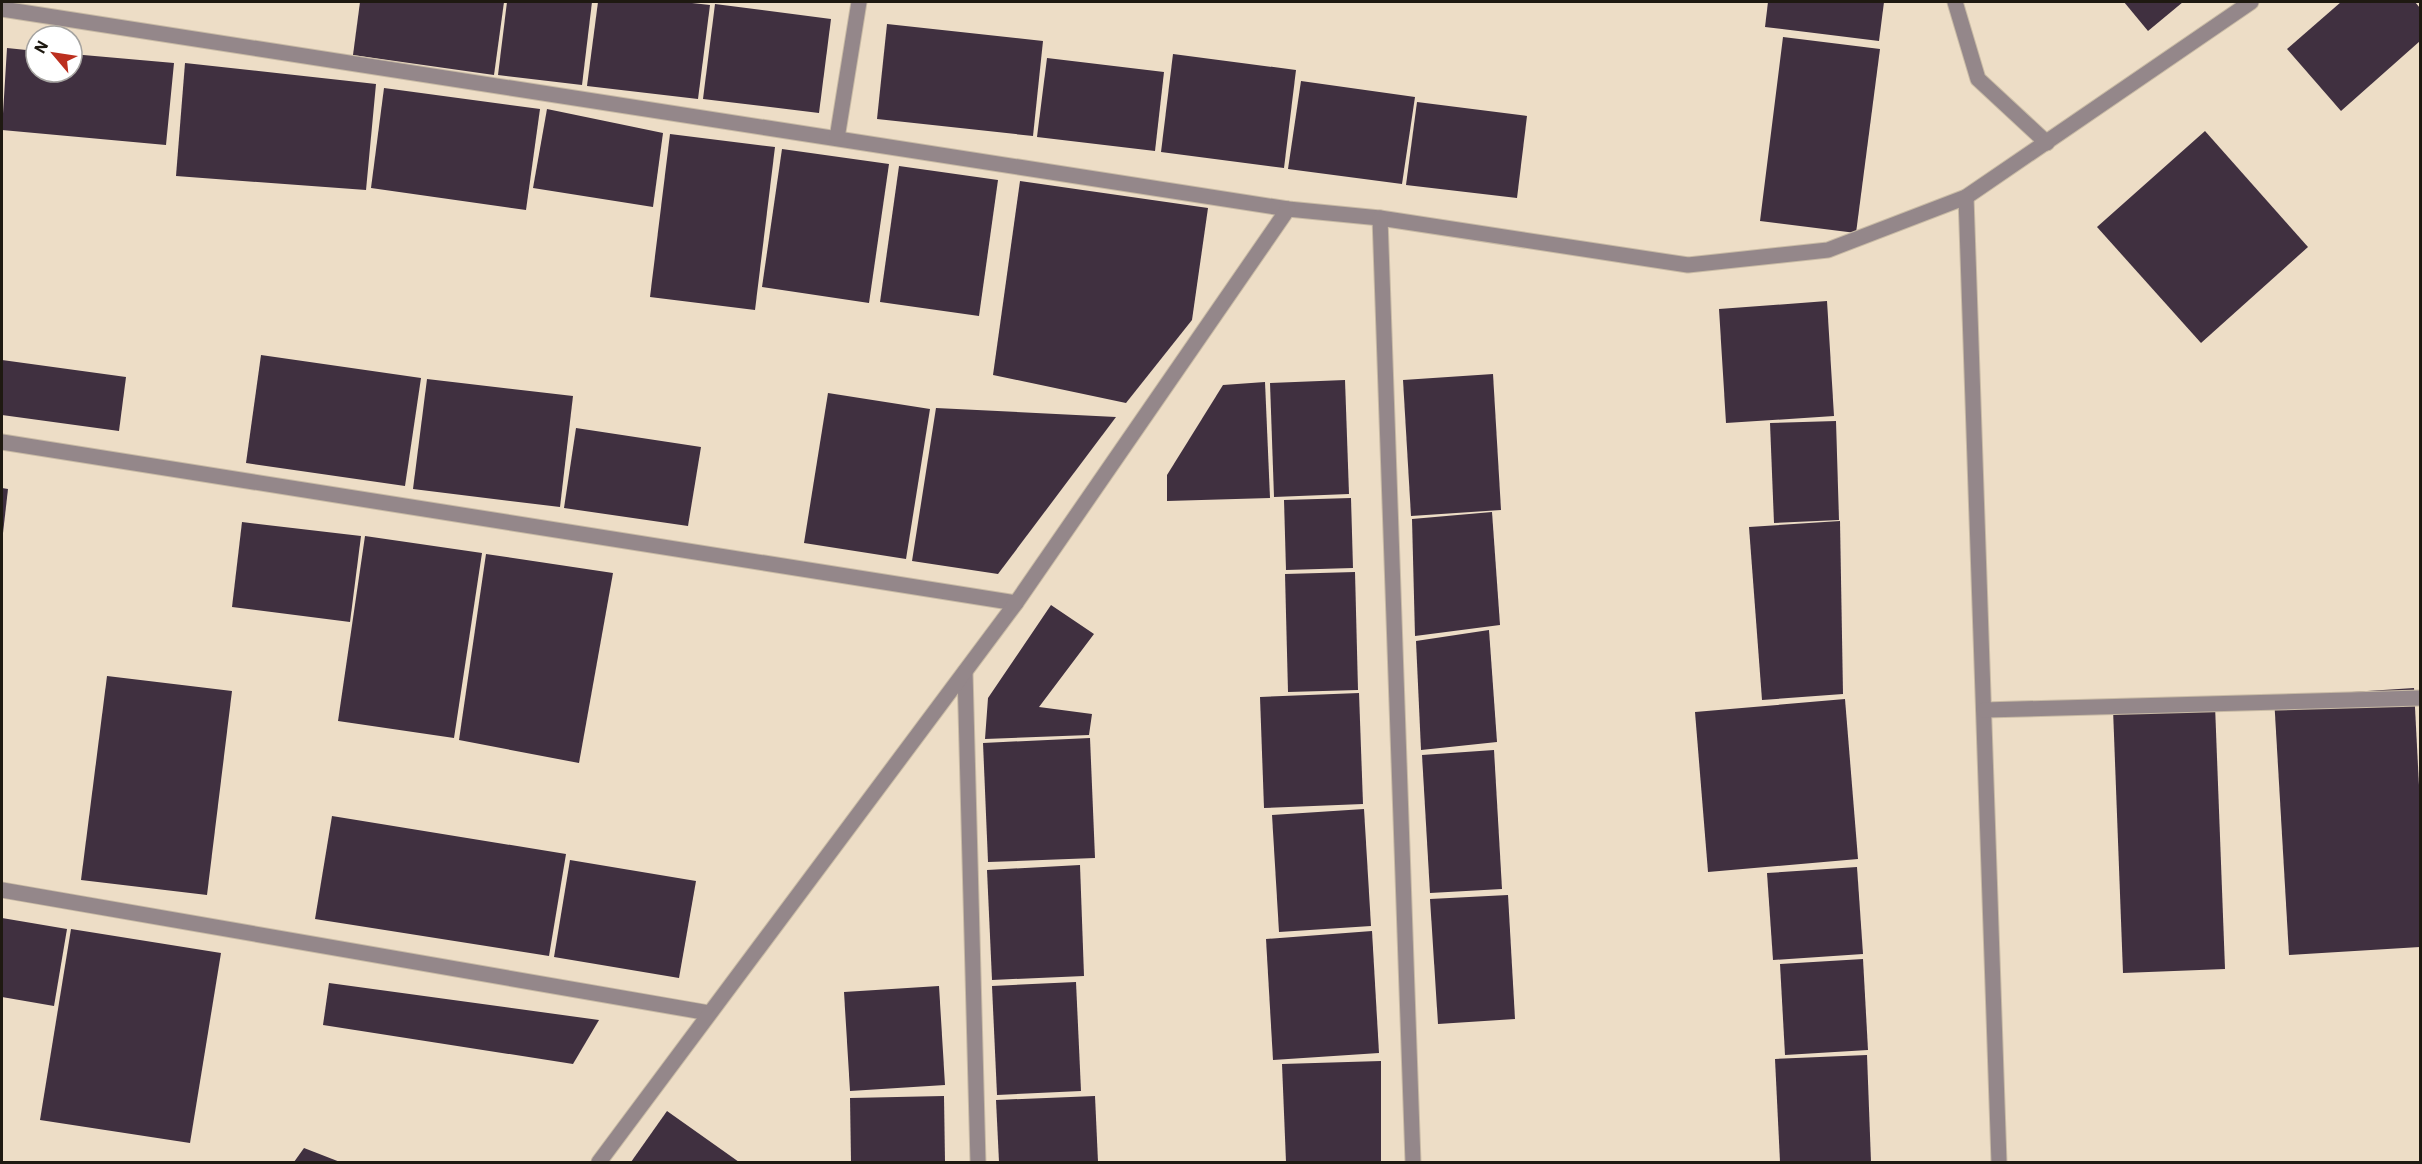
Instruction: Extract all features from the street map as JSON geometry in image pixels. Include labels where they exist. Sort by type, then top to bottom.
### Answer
[{"type":"street","points":[[837,138],[859,2]]},
{"type":"street","points":[[1955,2],[1978,79],[2047,143]]},
{"type":"street","points":[[2,9],[1288,209],[1380,218],[1688,265],[1828,250],[1966,197],[2251,2]]},
{"type":"street","points":[[1966,197],[1999,1162]]},
{"type":"street","points":[[599,1162],[1016,603],[1288,209]]},
{"type":"street","points":[[1380,218],[1413,1162]]},
{"type":"street","points":[[2,442],[1016,603]]},
{"type":"street","points":[[965,672],[978,1162]]},
{"type":"street","points":[[1984,710],[2421,698]]},
{"type":"street","points":[[2,890],[709,1013]]},
{"type":"building","points":[[360,2],[504,2],[494,75],[353,55]]},
{"type":"building","points":[[507,2],[592,2],[582,85],[498,75]]},
{"type":"building","points":[[598,2],[683,2],[710,5],[698,99],[587,86]]},
{"type":"building","points":[[1768,2],[1884,2],[1879,41],[1765,27]]},
{"type":"building","points":[[2124,2],[2183,2],[2148,31]]},
{"type":"building","points":[[2341,2],[2415,2],[2420,8],[2420,41],[2341,111],[2287,49]]},
{"type":"building","points":[[715,4],[831,19],[819,113],[703,99]]},
{"type":"building","points":[[887,24],[1043,41],[1033,136],[877,119]]},
{"type":"building","points":[[1783,37],[1880,49],[1856,233],[1760,221]]},
{"type":"building","points":[[7,48],[24,50],[24,84],[84,84],[84,55],[174,63],[166,145],[2,130]]},
{"type":"building","points":[[1173,54],[1296,70],[1284,168],[1161,152]]},
{"type":"building","points":[[1047,58],[1164,72],[1155,151],[1037,137]]},
{"type":"building","points":[[185,63],[376,84],[366,190],[176,176]]},
{"type":"building","points":[[1301,81],[1415,97],[1402,184],[1288,169]]},
{"type":"building","points":[[384,88],[540,109],[526,210],[371,188]]},
{"type":"building","points":[[1417,102],[1527,116],[1517,198],[1406,185]]},
{"type":"building","points":[[547,109],[663,133],[653,207],[533,188]]},
{"type":"building","points":[[2205,131],[2308,247],[2201,343],[2097,227]]},
{"type":"building","points":[[670,134],[775,147],[755,310],[650,297]]},
{"type":"building","points":[[782,149],[889,164],[869,303],[762,287]]},
{"type":"building","points":[[899,166],[998,180],[979,316],[880,302]]},
{"type":"building","points":[[1020,181],[1208,208],[1192,320],[1126,403],[993,375]]},
{"type":"building","points":[[1827,301],[1834,416],[1726,423],[1719,309]]},
{"type":"building","points":[[261,355],[421,378],[405,486],[246,463]]},
{"type":"building","points":[[2,360],[126,377],[119,431],[2,415]]},
{"type":"building","points":[[1493,374],[1501,510],[1411,516],[1403,380]]},
{"type":"building","points":[[427,379],[573,396],[560,507],[413,489]]},
{"type":"building","points":[[1345,380],[1349,494],[1274,497],[1270,383]]},
{"type":"building","points":[[1265,382],[1270,498],[1167,501],[1167,475],[1223,385]]},
{"type":"building","points":[[828,393],[930,409],[906,559],[804,543]]},
{"type":"building","points":[[936,408],[1116,417],[998,574],[912,561]]},
{"type":"building","points":[[1836,421],[1839,520],[1774,523],[1770,423]]},
{"type":"building","points":[[576,428],[701,447],[688,526],[564,508]]},
{"type":"building","points":[[2,488],[8,489],[3,533],[2,533]]},
{"type":"building","points":[[1351,498],[1353,568],[1286,570],[1284,500]]},
{"type":"building","points":[[1492,512],[1500,625],[1415,636],[1412,519]]},
{"type":"building","points":[[1840,521],[1843,694],[1762,700],[1749,527]]},
{"type":"building","points":[[242,522],[361,536],[350,622],[232,607]]},
{"type":"building","points":[[365,536],[482,553],[454,738],[338,721]]},
{"type":"building","points":[[486,554],[613,573],[579,763],[459,740]]},
{"type":"building","points":[[1355,572],[1358,690],[1288,692],[1285,574]]},
{"type":"building","points":[[1051,605],[1094,634],[1039,707],[1092,714],[1089,735],[985,739],[988,698]]},
{"type":"building","points":[[1489,630],[1497,742],[1421,750],[1416,641]]},
{"type":"building","points":[[107,676],[232,691],[207,895],[81,880]]},
{"type":"building","points":[[2414,688],[2420,805],[2420,947],[2289,955],[2274,697]]},
{"type":"building","points":[[1359,693],[1363,804],[1264,808],[1260,697]]},
{"type":"building","points":[[1845,699],[1858,859],[1708,872],[1695,712]]},
{"type":"building","points":[[2215,705],[2225,969],[2123,973],[2113,709]]},
{"type":"building","points":[[1090,738],[1095,858],[988,862],[983,743]]},
{"type":"building","points":[[1494,750],[1502,889],[1430,893],[1422,755]]},
{"type":"building","points":[[1364,809],[1371,926],[1279,932],[1272,815]]},
{"type":"building","points":[[332,816],[566,854],[549,956],[315,919]]},
{"type":"building","points":[[570,860],[696,881],[679,978],[554,957]]},
{"type":"building","points":[[1080,865],[1084,976],[992,980],[987,870]]},
{"type":"building","points":[[1857,867],[1863,954],[1773,960],[1767,873]]},
{"type":"building","points":[[1508,895],[1515,1019],[1438,1024],[1430,899]]},
{"type":"building","points":[[2,918],[67,929],[54,1006],[2,997]]},
{"type":"building","points":[[71,929],[221,953],[190,1143],[40,1120]]},
{"type":"building","points":[[1372,931],[1379,1053],[1273,1060],[1266,939]]},
{"type":"building","points":[[1863,959],[1868,1050],[1785,1055],[1780,964]]},
{"type":"building","points":[[1076,982],[1081,1091],[997,1095],[992,986]]},
{"type":"building","points":[[329,983],[599,1020],[573,1064],[323,1025]]},
{"type":"building","points":[[939,986],[945,1085],[850,1091],[844,992]]},
{"type":"building","points":[[1867,1055],[1871,1162],[1780,1162],[1775,1059]]},
{"type":"building","points":[[1381,1061],[1381,1162],[1286,1162],[1282,1064]]},
{"type":"building","points":[[944,1096],[945,1162],[851,1162],[850,1098]]},
{"type":"building","points":[[1095,1096],[1098,1162],[999,1162],[996,1100]]},
{"type":"building","points":[[667,1111],[739,1162],[631,1162]]},
{"type":"building","points":[[304,1148],[340,1162],[294,1162]]}]
